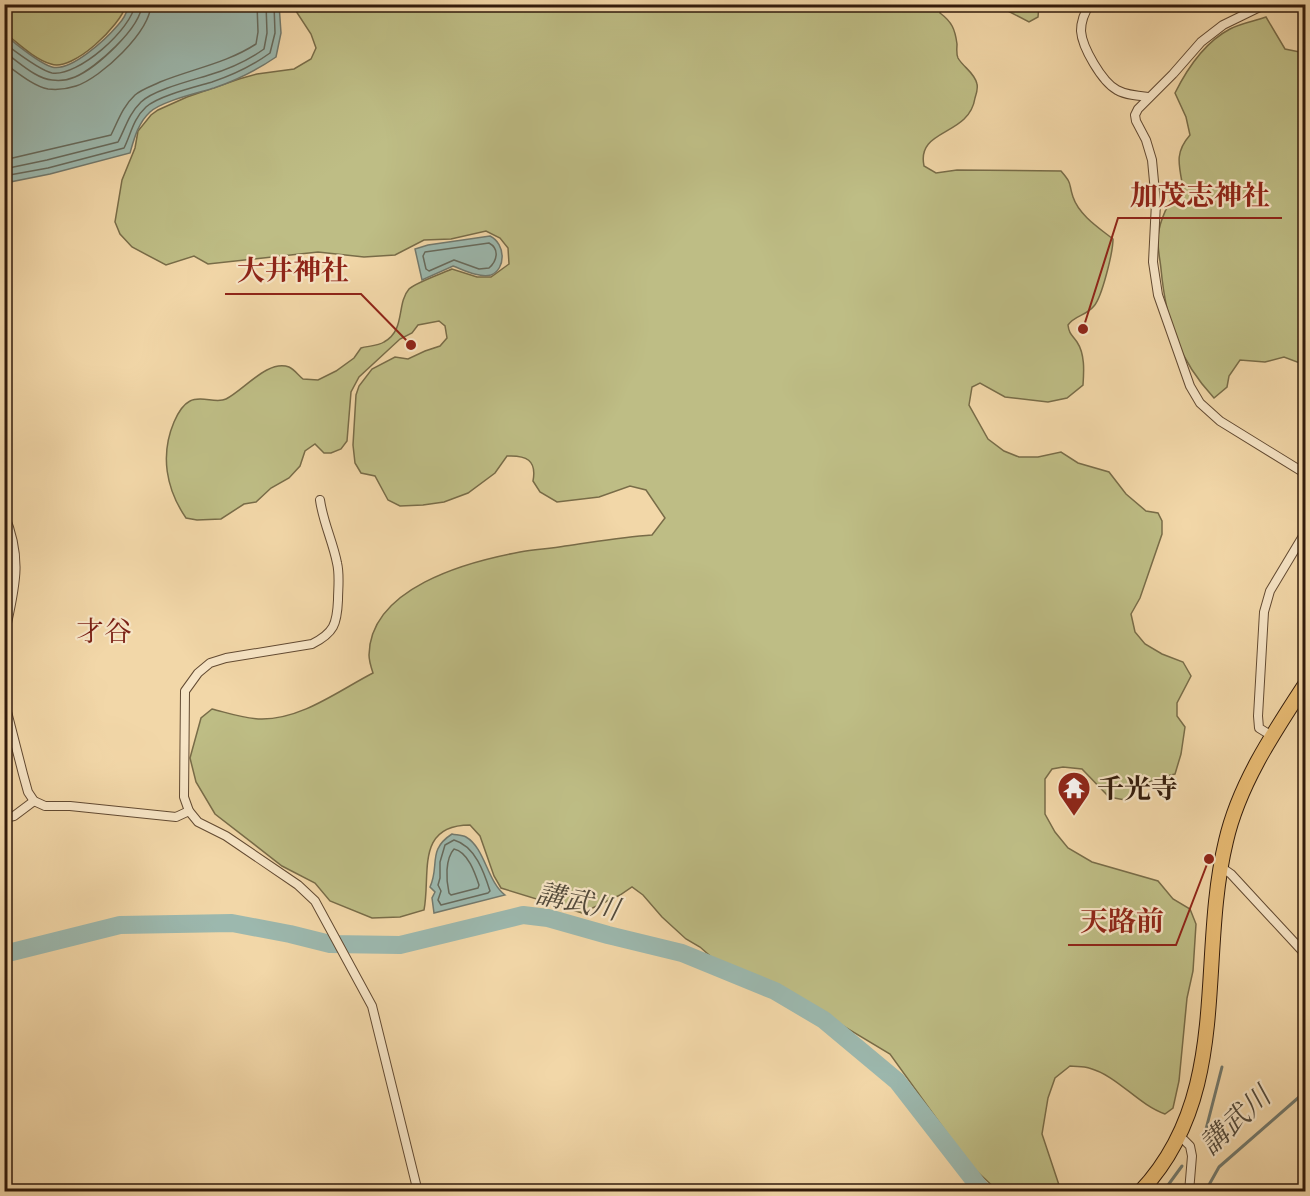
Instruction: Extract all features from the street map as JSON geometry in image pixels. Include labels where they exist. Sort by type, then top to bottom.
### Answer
[{"type":"main road","points":[[1140,1191],[1153,1178],[1180,1136],[1197,1088],[1205,1044],[1215,918],[1226,840],[1245,786],[1272,736],[1305,683]]},
{"type":"street","points":[[1090,4],[1083,18],[1081,30],[1084,43],[1095,64],[1116,90],[1149,97]]},
{"type":"street","points":[[1266,4],[1223,25],[1201,42],[1135,115],[1152,160],[1156,203],[1153,262],[1158,295],[1190,386],[1200,403],[1220,421],[1305,474]]},
{"type":"street","points":[[320,500],[323,518],[338,564],[337,620],[332,630],[312,644],[225,658],[210,663],[198,673],[185,691],[184,797],[189,811],[198,822],[226,836],[307,891],[315,902],[375,1014],[418,1191]]},
{"type":"street","points":[[4,514],[16,553],[17,571],[4,637]]},
{"type":"street","points":[[1272,736],[1259,728],[1258,716],[1264,612],[1270,591],[1305,531]]},
{"type":"street","points":[[4,700],[28,792],[34,801],[45,807],[70,806],[176,817],[189,811]]},
{"type":"street","points":[[4,818],[14,816],[34,801]]},
{"type":"street","points":[[1221,867],[1231,874],[1305,955]]},
{"type":"street","points":[[1180,1136],[1190,1146],[1192,1156],[1189,1191]]},
{"type":"shaded area","points":[[4,5],[126,5],[115,24],[95,45],[71,61],[60,65],[38,58],[5,33]]},
{"type":"shaded area","points":[[292,5],[940,5],[940,13],[954,30],[958,58],[974,77],[977,89],[971,111],[963,120],[928,145],[924,154],[924,166],[936,173],[957,170],[1061,171],[1069,181],[1073,197],[1080,210],[1113,239],[1106,274],[1097,301],[1088,312],[1068,325],[1083,357],[1083,385],[1067,398],[1048,402],[1005,397],[980,383],[972,387],[969,405],[988,439],[1004,451],[1019,457],[1038,457],[1061,452],[1078,463],[1109,472],[1126,494],[1146,511],[1158,513],[1162,521],[1162,534],[1140,598],[1131,614],[1135,632],[1145,644],[1183,662],[1191,676],[1177,703],[1177,716],[1185,727],[1175,774],[1148,783],[1125,800],[1109,797],[1082,769],[1063,767],[1052,769],[1045,779],[1045,814],[1055,832],[1068,848],[1092,862],[1158,881],[1173,899],[1190,909],[1196,924],[1193,971],[1187,998],[1179,1081],[1173,1108],[1165,1114],[1145,1104],[1109,1077],[1087,1067],[1070,1066],[1055,1078],[1048,1098],[1042,1134],[1061,1191],[998,1191],[970,1165],[890,1054],[765,979],[716,961],[700,947],[686,939],[643,895],[632,887],[582,913],[501,888],[494,876],[480,836],[470,825],[453,827],[441,833],[433,842],[427,867],[424,910],[400,917],[372,918],[330,901],[315,883],[282,866],[215,814],[196,782],[190,758],[201,718],[212,709],[262,719],[277,718],[305,709],[373,673],[369,655],[374,632],[385,612],[403,596],[425,582],[474,563],[526,551],[652,535],[665,518],[646,490],[630,486],[599,497],[557,502],[540,492],[533,481],[533,468],[529,460],[514,456],[507,456],[495,473],[468,493],[444,502],[400,506],[388,500],[375,476],[361,473],[355,463],[353,445],[356,395],[359,386],[372,369],[395,357],[408,359],[440,346],[447,338],[445,326],[439,321],[418,325],[412,333],[400,339],[359,377],[351,392],[347,441],[341,449],[324,453],[315,444],[305,451],[300,466],[289,478],[271,488],[256,502],[244,504],[221,519],[186,518],[170,484],[166,459],[174,422],[180,410],[187,403],[194,399],[218,401],[226,399],[273,367],[289,367],[303,379],[318,380],[354,358],[361,348],[379,344],[391,337],[398,324],[405,295],[412,287],[452,269],[477,277],[491,277],[509,264],[508,248],[500,238],[486,231],[451,239],[424,240],[395,255],[364,257],[318,252],[208,264],[194,256],[166,265],[132,247],[120,234],[115,222],[122,180],[135,148],[138,131],[151,115],[187,97],[257,74],[294,69],[311,59],[316,48],[311,34]]},
{"type":"shaded area","points":[[1000,5],[1039,5],[1038,17],[1029,22]]},
{"type":"shaded area","points":[[1266,17],[1285,49],[1305,53],[1305,365],[1284,357],[1265,362],[1240,360],[1229,376],[1227,387],[1214,398],[1191,369],[1183,354],[1170,322],[1163,288],[1158,244],[1159,229],[1167,208],[1182,182],[1179,157],[1182,146],[1190,135],[1186,117],[1175,93],[1191,66],[1221,34],[1234,27]]},
{"type":"water","points":[[279,4],[281,33],[276,57],[231,82],[156,108],[139,126],[130,153],[5,183],[5,35],[40,62],[52,67],[60,67],[78,60],[105,38],[122,20],[129,5]]},
{"type":"water","points":[[490,236],[499,245],[502,256],[496,272],[491,275],[482,275],[453,266],[422,280],[415,249]]},
{"type":"water","points":[[452,834],[464,836],[472,842],[482,856],[494,882],[505,895],[434,913],[432,898],[435,892],[430,887],[437,852],[444,840]]},
{"type":"waterway","name":"講武川","points":[[4,954],[120,925],[232,923],[330,944],[400,945],[523,915],[548,918],[682,953],[775,991],[824,1020],[897,1081],[985,1192]]},
{"type":"waterway","points":[[1205,1133],[1222,1067]]},
{"type":"waterway","name":"講武川","points":[[1205,1192],[1219,1167],[1306,1091]]},
{"type":"waterway","points":[[1163,1192],[1182,1166]]},
{"type":"place","name":"加茂志神社","points":[[1083,329]]},
{"type":"place","name":"大井神社","points":[[411,345]]},
{"type":"place","name":"千光寺","points":[[1074,817]]},
{"type":"place","name":"天路前","points":[[1209,859]]},
{"type":"district","name":"才谷","points":[[104,631]]}]
